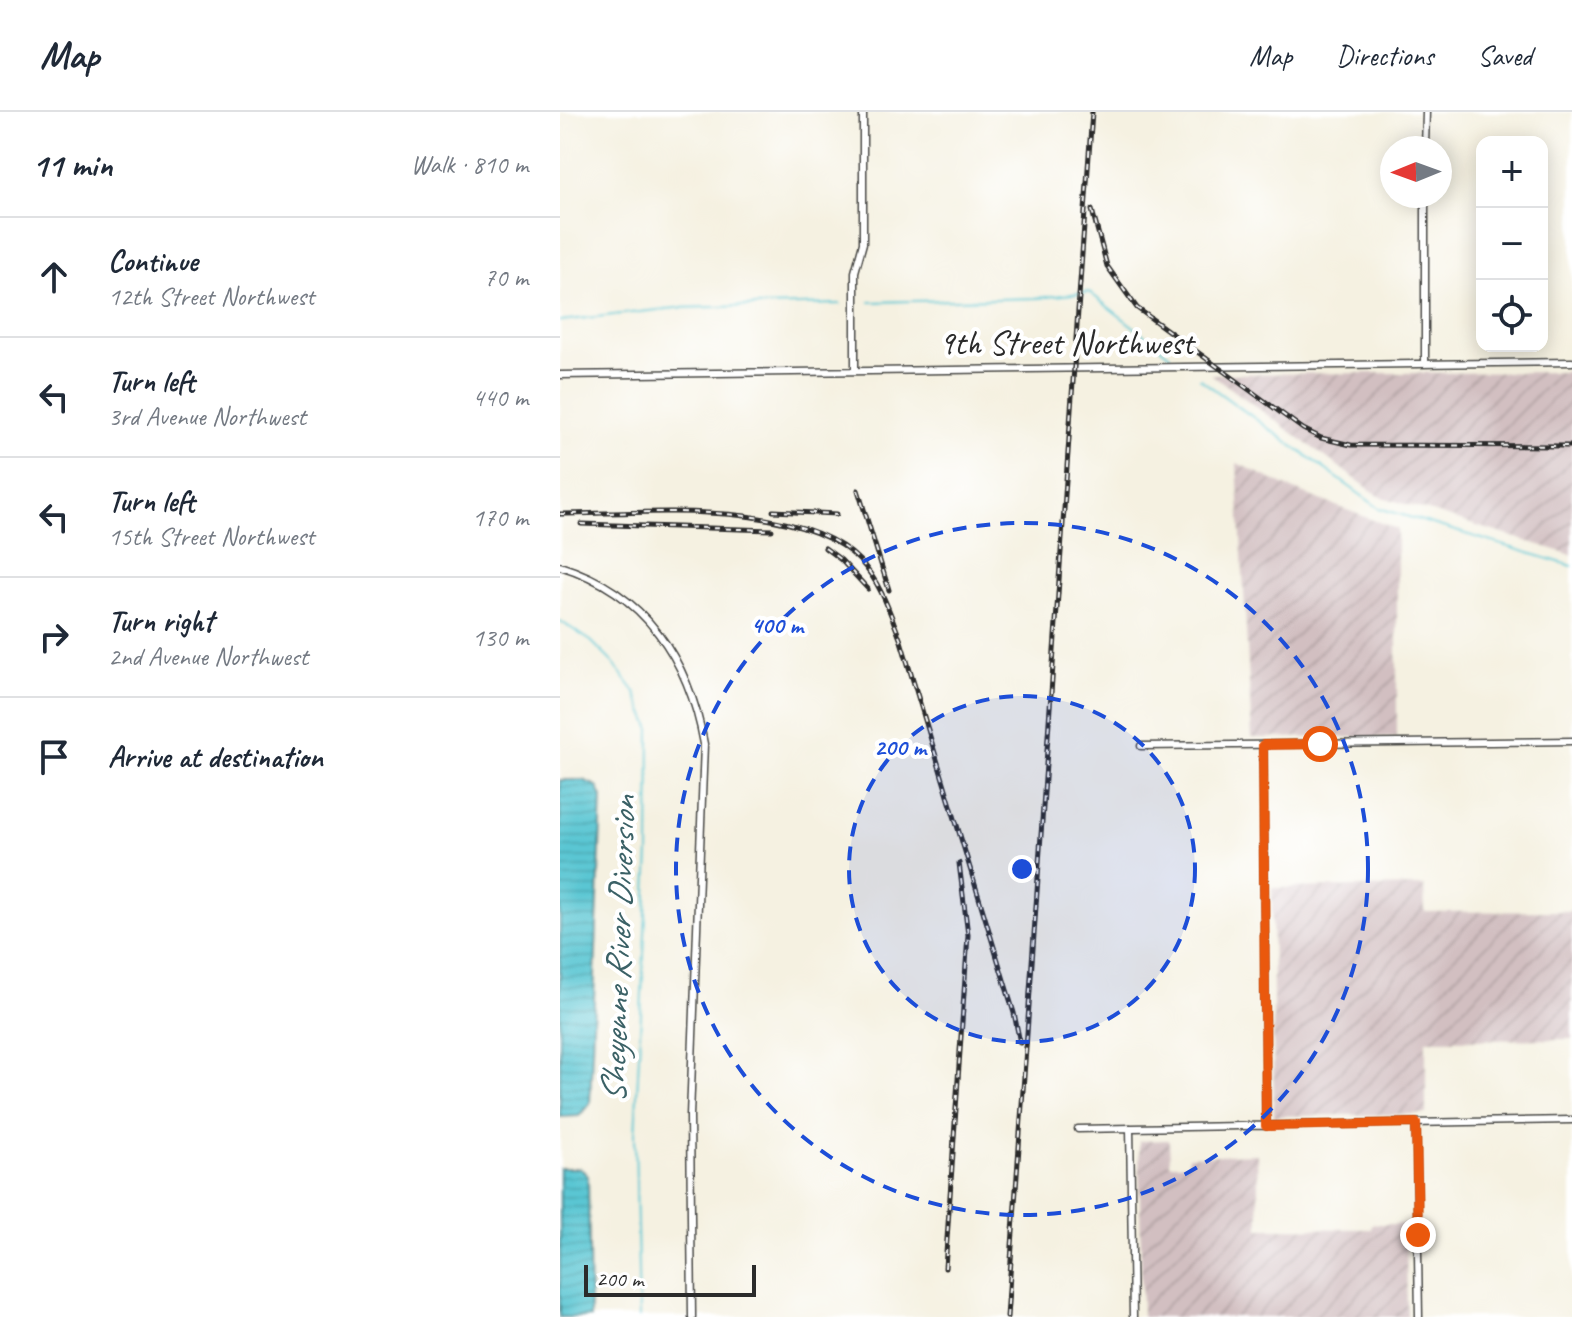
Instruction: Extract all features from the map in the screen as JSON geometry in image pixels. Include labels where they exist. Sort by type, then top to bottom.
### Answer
[{"type":"street","points":[[855,371],[855,272],[863,243],[863,112]]},
{"type":"street","points":[[1425,136],[1426,112]]},
{"type":"street","points":[[1425,208],[1425,362]]},
{"type":"street","name":"9th Street Northwest","points":[[560,375],[1572,362]]},
{"type":"street","points":[[560,566],[591,577],[618,595],[665,640],[690,687],[704,744],[690,1116],[692,1317]]},
{"type":"street","points":[[1141,746],[1572,741]]},
{"type":"street","points":[[1263,745],[1266,1126]]},
{"type":"street","points":[[1078,1129],[1572,1120]]},
{"type":"street","points":[[1416,1123],[1419,1317]]},
{"type":"street","points":[[1130,1128],[1133,1317]]},
{"type":"shaded area","points":[[1572,372],[1572,555],[1379,496],[1211,374]]},
{"type":"shaded area","points":[[1237,463],[1294,490],[1397,529],[1397,737],[1252,738]]},
{"type":"shaded area","points":[[1424,886],[1425,912],[1572,911],[1572,1039],[1426,1040],[1426,1114],[1274,1116],[1272,888]]},
{"type":"shaded area","points":[[1169,1140],[1170,1164],[1188,1164],[1188,1156],[1257,1154],[1259,1228],[1371,1229],[1372,1224],[1406,1224],[1407,1317],[1142,1317],[1139,1141]]},
{"type":"water","points":[[560,780],[583,780],[597,786],[602,797],[590,1103],[579,1116],[560,1117]]},
{"type":"water","points":[[560,1168],[580,1168],[588,1176],[590,1317],[560,1317]]},
{"type":"waterway","points":[[870,302],[1038,298],[1089,292],[1170,355]]},
{"type":"waterway","points":[[560,321],[676,308],[840,304]]},
{"type":"waterway","points":[[1200,379],[1379,508],[1572,566]]},
{"type":"waterway","name":"Sheyenne River Diversion","points":[[560,621],[591,641],[613,663],[635,692],[650,727],[649,852],[635,1136],[639,1317]]},
{"type":"railway","points":[[1007,1317],[1092,112]]},
{"type":"railway","points":[[1092,210],[1107,266],[1137,308],[1303,429],[1321,438],[1351,445],[1572,446]]},
{"type":"railway","points":[[858,490],[889,590]]},
{"type":"railway","points":[[773,511],[837,514]]},
{"type":"railway","points":[[560,514],[675,512],[760,518],[799,527],[833,541],[860,561],[879,589],[901,641],[1014,1013],[1020,1043]]},
{"type":"railway","points":[[581,524],[772,530]]},
{"type":"railway","points":[[825,548],[868,589]]},
{"type":"railway","points":[[945,1268],[968,935],[959,863]]},
{"type":"route","points":[[1320,744],[1263,745],[1266,1126],[1416,1123],[1418,1235]]}]
